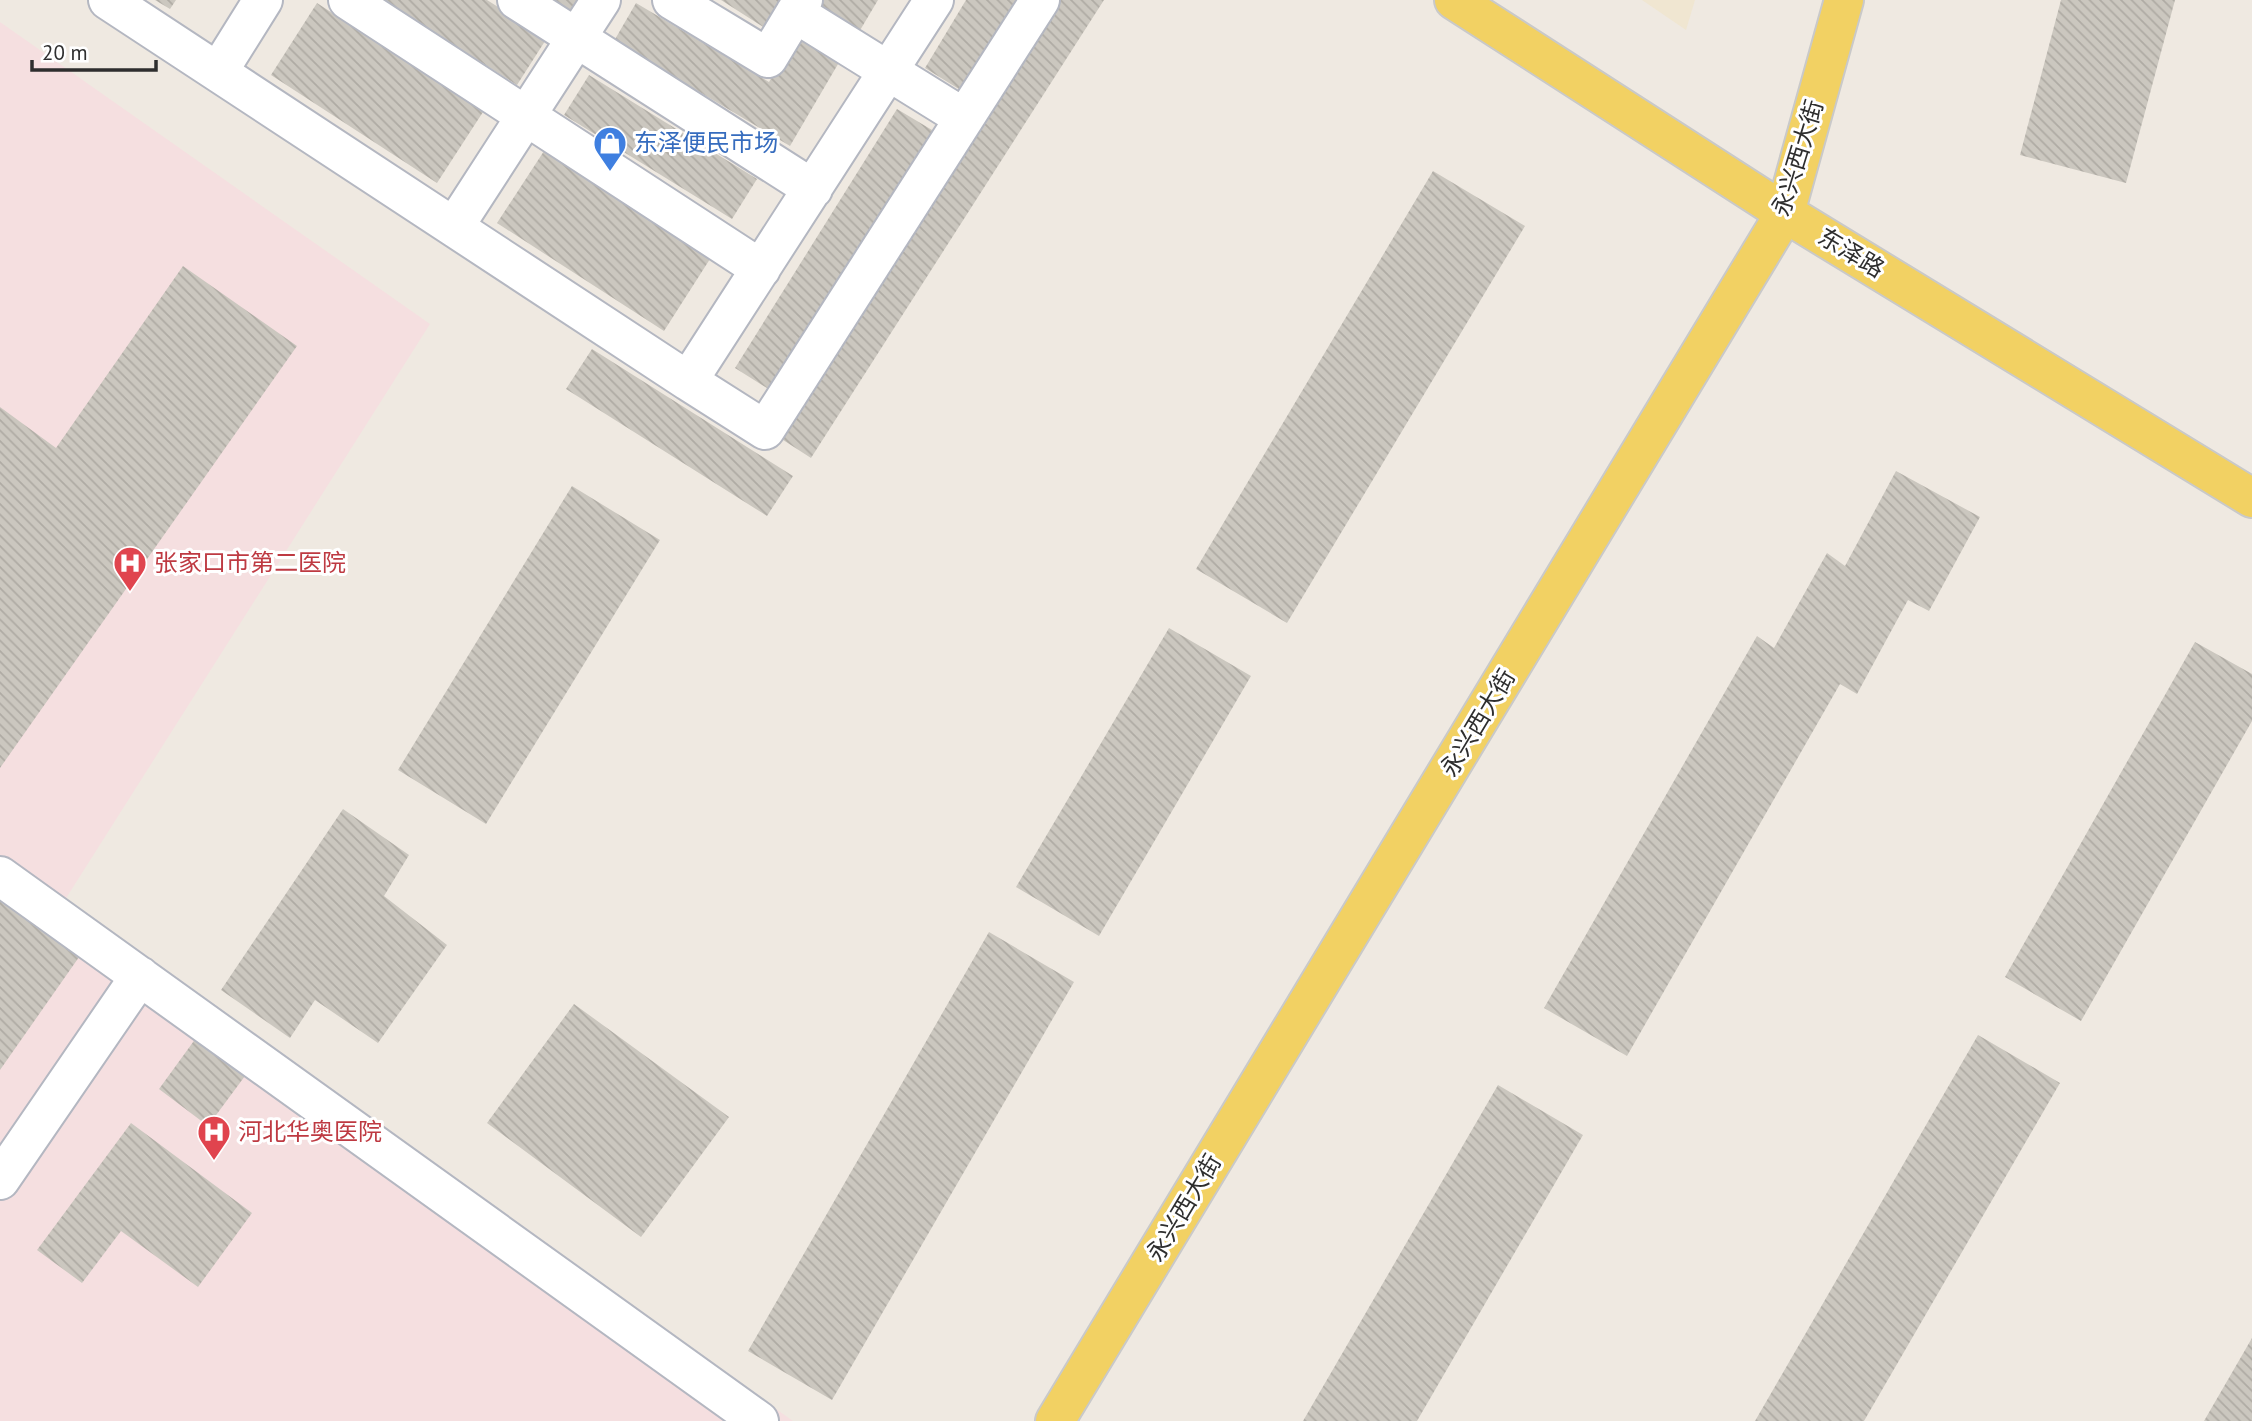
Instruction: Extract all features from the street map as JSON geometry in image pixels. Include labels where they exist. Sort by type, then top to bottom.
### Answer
[{"type":"main road","name":"东泽路","points":[[1454,0],[1786,214],[2252,498]]},
{"type":"main road","name":"永兴西大街","points":[[1055,1421],[1786,214],[1844,0]]},
{"type":"lane","points":[[107,0],[765,430],[1040,0]]},
{"type":"lane","points":[[218,72],[263,0]]},
{"type":"lane","points":[[348,0],[761,269]]},
{"type":"lane","points":[[517,0],[813,189]]},
{"type":"lane","points":[[454,227],[601,0]]},
{"type":"lane","points":[[672,0],[768,58],[799,7],[888,71],[964,118]]},
{"type":"lane","points":[[688,381],[934,0]]},
{"type":"lane","points":[[0,876],[758,1421]]},
{"type":"lane","points":[[0,1180],[140,976]]},
{"type":"shaded area","points":[[1642,0],[1695,0],[1686,30]]},
{"type":"shaded area","points":[[0,22],[430,324],[63,903],[793,1421],[0,1421]]},
{"type":"building","points":[[155,0],[176,0],[170,9]]},
{"type":"building","points":[[383,0],[487,0],[547,38],[517,85]]},
{"type":"building","points":[[543,0],[584,0],[572,19]]},
{"type":"building","points":[[721,0],[791,0],[771,32]]},
{"type":"building","points":[[820,0],[878,0],[859,32],[816,7]]},
{"type":"building","points":[[966,0],[1019,0],[962,91],[925,68]]},
{"type":"building","points":[[1061,0],[1104,0],[811,458],[780,438]]},
{"type":"building","points":[[2061,0],[2175,0],[2126,183],[2020,155]]},
{"type":"building","points":[[317,3],[483,112],[437,183],[271,75]]},
{"type":"building","points":[[636,3],[769,82],[798,33],[841,59],[790,146],[614,41]]},
{"type":"building","points":[[589,75],[757,179],[732,219],[564,115]]},
{"type":"building","points":[[897,109],[937,133],[775,393],[735,368]]},
{"type":"building","points":[[544,151],[710,259],[664,331],[497,223]]},
{"type":"building","points":[[1433,171],[1525,226],[1287,623],[1196,569]]},
{"type":"building","points":[[183,266],[297,346],[0,768],[0,407],[56,448]]},
{"type":"building","points":[[592,349],[793,476],[767,516],[566,389]]},
{"type":"building","points":[[1896,471],[1980,517],[1929,611],[1908,600],[1857,694],[1840,684],[1627,1056],[1544,1008],[1757,636],[1774,648],[1827,553],[1845,566]]},
{"type":"building","points":[[572,486],[660,540],[486,824],[398,770]]},
{"type":"building","points":[[1169,628],[1251,676],[1099,936],[1016,887]]},
{"type":"building","points":[[2195,642],[2252,674],[2252,721],[2081,1021],[2005,977]]},
{"type":"building","points":[[343,809],[409,855],[384,896],[447,945],[378,1043],[315,1000],[290,1038],[221,990]]},
{"type":"building","points":[[0,889],[84,950],[0,1070]]},
{"type":"building","points":[[989,932],[1074,982],[832,1400],[748,1351]]},
{"type":"building","points":[[574,1004],[729,1117],[641,1237],[487,1123]]},
{"type":"building","points":[[1978,1035],[2060,1083],[1864,1421],[1755,1421]]},
{"type":"building","points":[[196,1038],[245,1076],[208,1126],[159,1089]]},
{"type":"building","points":[[1498,1085],[1583,1135],[1417,1421],[1303,1421]]},
{"type":"building","points":[[131,1123],[252,1213],[198,1287],[121,1231],[82,1283],[37,1250]]},
{"type":"building","points":[[2252,1338],[2252,1421],[2204,1421]]},
{"type":"place","name":"东泽便民市场","points":[[610,173]]},
{"type":"place","name":"张家口市第二医院","points":[[130,593]]},
{"type":"place","name":"河北华奥医院","points":[[214,1162]]}]
